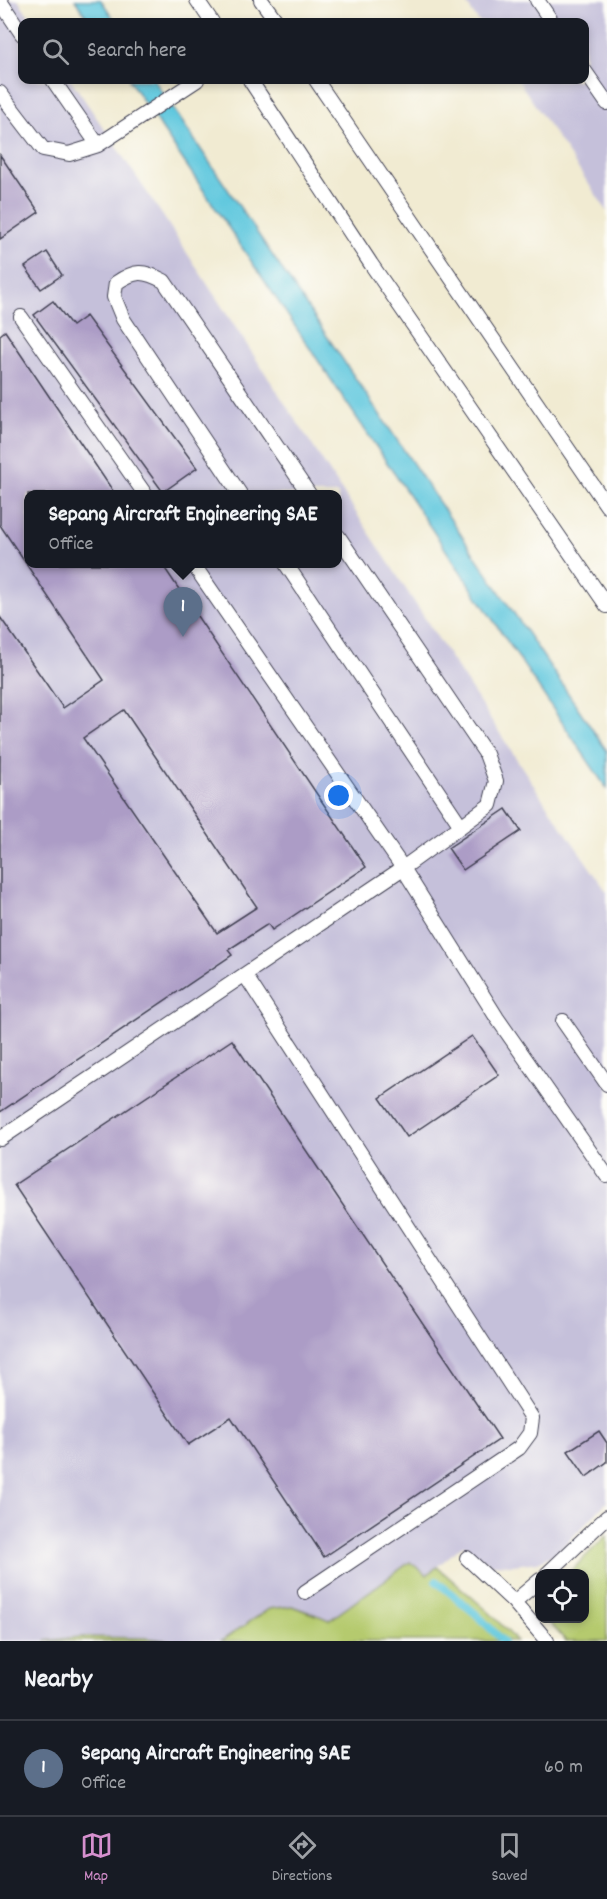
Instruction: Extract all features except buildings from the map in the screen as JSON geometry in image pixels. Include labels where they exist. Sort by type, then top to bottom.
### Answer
[{"type":"lane","points":[[197,0],[209,18]]},
{"type":"lane","points":[[261,0],[274,18]]},
{"type":"lane","points":[[537,0],[549,18]]},
{"type":"lane","points":[[0,1],[18,28]]},
{"type":"lane","points":[[589,76],[607,103]]},
{"type":"lane","points":[[56,84],[98,145]]},
{"type":"lane","points":[[0,93],[43,149],[69,154],[98,145],[191,84]]},
{"type":"lane","points":[[253,84],[371,264],[607,606]]},
{"type":"lane","points":[[319,84],[607,506]]},
{"type":"lane","points":[[237,490],[123,319],[114,297],[116,283],[131,273],[148,273],[164,281],[306,490]]},
{"type":"lane","points":[[21,317],[142,490]]},
{"type":"lane","points":[[0,1139],[245,975],[490,805],[496,781],[486,754],[342,542]]},
{"type":"lane","points":[[196,568],[403,867],[498,1018],[607,1176]]},
{"type":"lane","points":[[289,568],[461,826]]},
{"type":"lane","points":[[245,975],[532,1418],[530,1433],[519,1448],[305,1592]]},
{"type":"lane","points":[[563,1021],[607,1084]]},
{"type":"lane","points":[[552,1569],[607,1517]]},
{"type":"lane","points":[[466,1558],[514,1602],[547,1641]]},
{"type":"lane","points":[[514,1602],[535,1584]]},
{"type":"shaded area","points":[[0,0],[18,0],[30,18],[18,18],[18,84],[74,84],[161,213],[341,490],[24,490],[24,568],[342,568],[342,491],[542,798],[607,892],[607,1502],[558,1552],[538,1562],[513,1565],[490,1564],[463,1545],[427,1575],[410,1562],[330,1620],[292,1606],[269,1609],[221,1641],[80,1637],[45,1641],[0,1641]]},
{"type":"shaded area","points":[[464,0],[607,0],[607,211],[521,84],[589,84],[589,18],[476,18]]},
{"type":"green space","points":[[607,1535],[607,1641],[566,1641],[550,1623],[589,1623],[589,1569],[573,1569]]},
{"type":"green space","points":[[410,1562],[427,1575],[437,1567],[490,1613],[517,1641],[221,1641],[269,1609],[292,1606],[330,1620]]},
{"type":"green space","points":[[80,1637],[145,1638],[172,1641],[45,1641]]},
{"type":"water","points":[[75,0],[101,0],[113,18],[87,18]]},
{"type":"water","points":[[132,84],[157,84],[607,751],[607,789]]},
{"type":"waterway","points":[[436,1581],[476,1614],[503,1641]]},
{"type":"place","name":"Sepang Aircraft Engineering SAE","points":[[183,637]]}]
